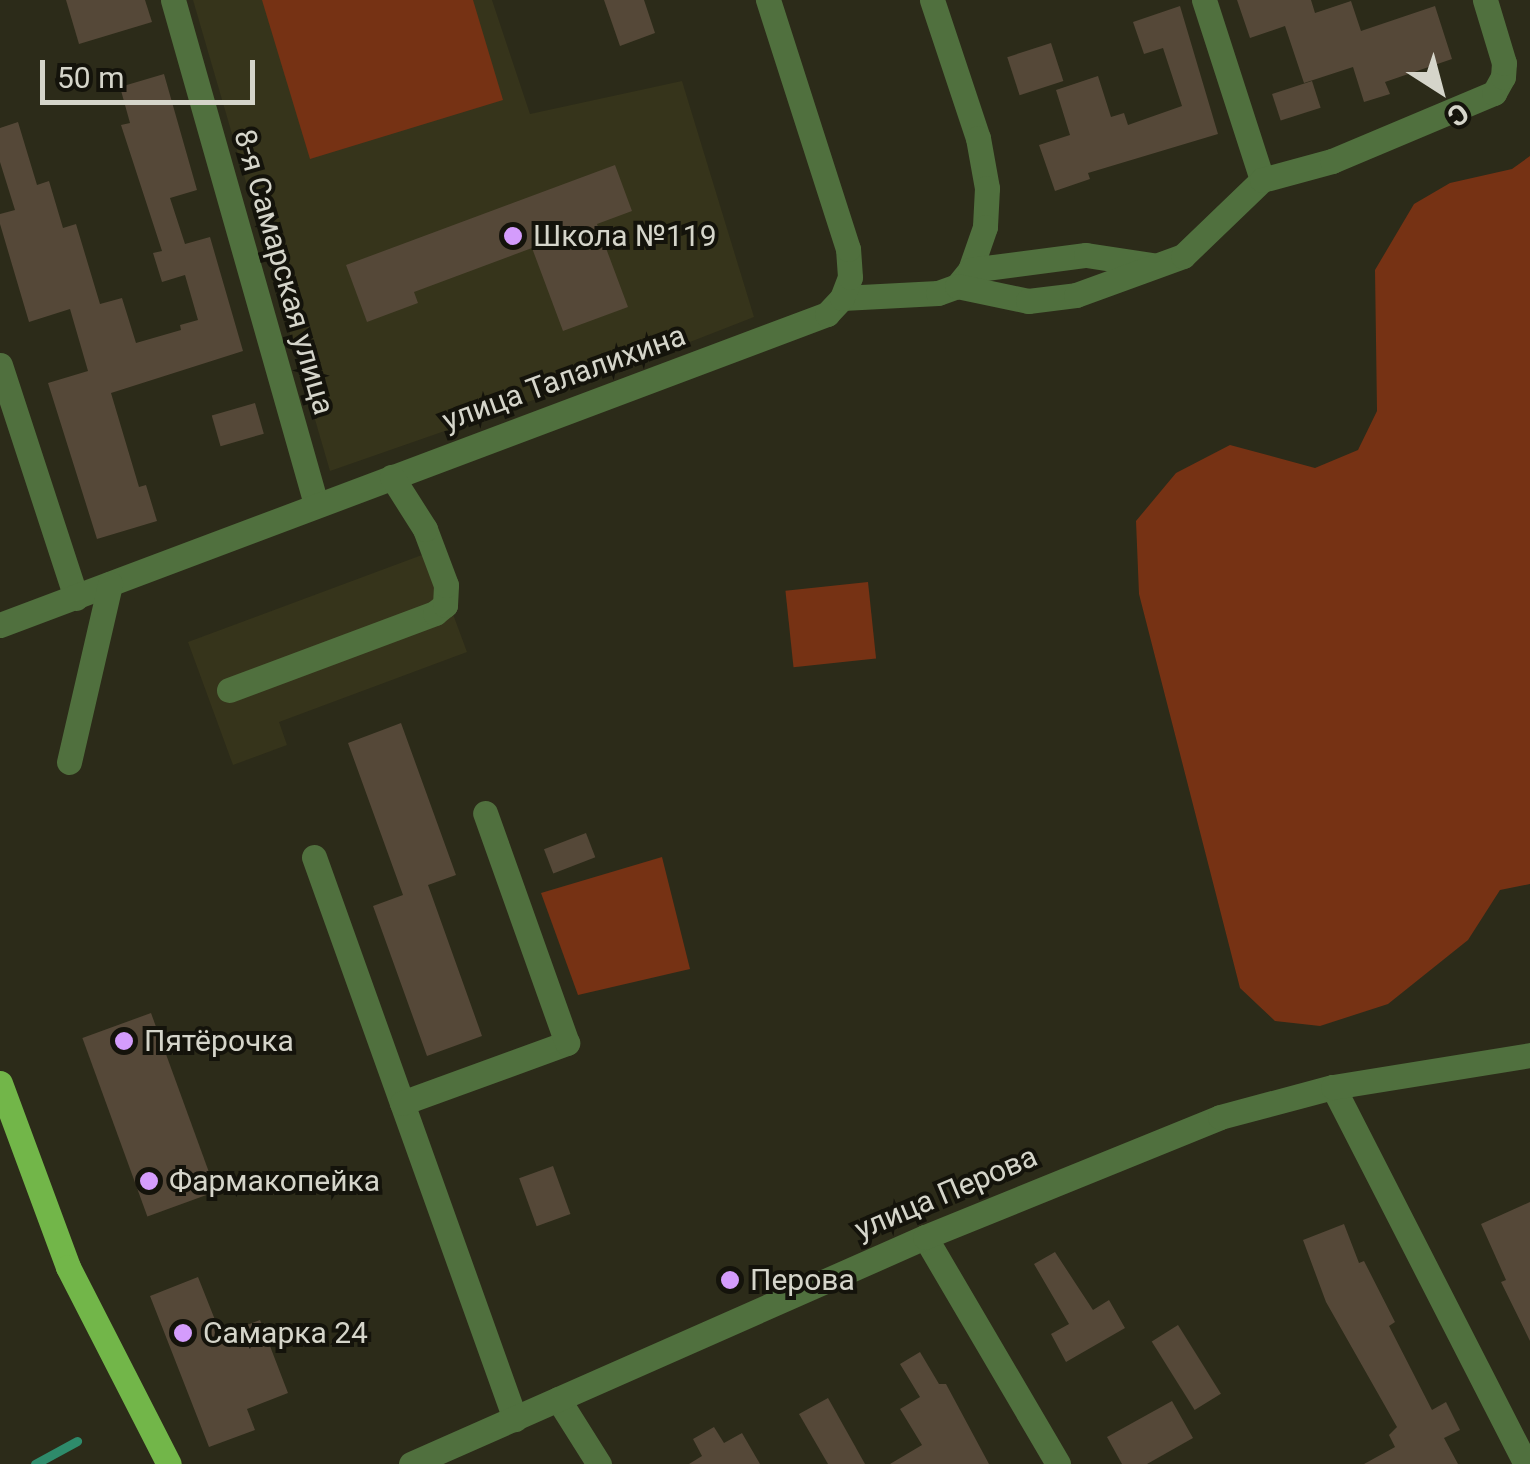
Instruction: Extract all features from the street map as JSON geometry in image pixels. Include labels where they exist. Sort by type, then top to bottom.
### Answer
[{"type":"main road","points":[[0,1083],[68,1267],[169,1464]]},
{"type":"street","name":"8-я Самарская улица","points":[[173,0],[316,504]]},
{"type":"street","points":[[768,0],[848,248],[850,276],[842,298],[938,293],[963,278],[1086,255],[1157,266]]},
{"type":"street","points":[[932,0],[978,138],[988,188],[984,227],[963,278]]},
{"type":"street","points":[[1204,0],[1262,180]]},
{"type":"street","points":[[963,278],[1028,301],[1076,295],[1183,256],[1262,180],[1332,161],[1478,103],[1494,92],[1504,77],[1504,64],[1484,0]]},
{"type":"street","name":"улица Талалихина","points":[[0,626],[316,504],[808,323],[827,314],[842,298]]},
{"type":"street","points":[[0,364],[76,598]]},
{"type":"street","points":[[229,690],[435,613],[445,605],[446,585],[425,529],[392,476]]},
{"type":"street","points":[[69,762],[110,584]]},
{"type":"street","points":[[402,1102],[567,1043],[485,813]]},
{"type":"street","points":[[314,857],[515,1418]]},
{"type":"street","name":"улица Перова","points":[[411,1464],[925,1237],[1204,1122],[1333,1088],[1530,1054]]},
{"type":"street","points":[[1333,1088],[1526,1464]]},
{"type":"street","points":[[925,1237],[1058,1464]]},
{"type":"street","points":[[558,1400],[600,1464]]},
{"type":"shaded area","points":[[193,0],[492,0],[530,114],[682,81],[754,317],[608,374],[330,471]]},
{"type":"shaded area","points":[[262,0],[473,0],[503,100],[310,159]]},
{"type":"shaded area","points":[[1530,156],[1530,884],[1500,890],[1468,940],[1388,1004],[1320,1026],[1275,1021],[1240,988],[1139,594],[1136,521],[1176,473],[1230,445],[1315,468],[1358,450],[1377,411],[1375,270],[1414,204],[1450,183],[1512,169]]},
{"type":"shaded area","points":[[430,552],[467,652],[279,722],[287,745],[233,765],[188,642]]},
{"type":"shaded area","points":[[868,582],[876,659],[794,667],[785,591]]},
{"type":"shaded area","points":[[662,857],[690,969],[578,995],[541,893]]},
{"type":"building","points":[[66,0],[145,0],[152,22],[79,44]]},
{"type":"building","points":[[604,0],[644,0],[655,33],[620,46]]},
{"type":"building","points":[[1237,0],[1311,0],[1315,13],[1351,1],[1361,31],[1435,6],[1452,59],[1385,82],[1390,94],[1364,102],[1353,67],[1304,83],[1285,26],[1250,38]]},
{"type":"building","points":[[1180,6],[1218,134],[1088,173],[1090,179],[1055,191],[1039,145],[1070,135],[1056,90],[1098,76],[1111,117],[1124,113],[1128,125],[1182,106],[1163,48],[1144,54],[1133,22]]},
{"type":"building","points":[[1051,43],[1063,81],[1020,95],[1007,57]]},
{"type":"building","points":[[164,74],[197,190],[170,198],[185,244],[210,237],[243,351],[111,393],[139,487],[146,485],[157,521],[97,539],[48,383],[88,371],[70,309],[29,322],[0,224],[0,214],[15,210],[0,162],[0,128],[18,122],[37,185],[49,181],[63,228],[76,224],[100,304],[122,298],[136,343],[181,330],[180,325],[198,320],[185,275],[162,282],[153,253],[162,251],[121,125],[130,123],[120,87]]},
{"type":"building","points":[[1312,81],[1321,108],[1281,121],[1272,94]]},
{"type":"building","name":"Школа №119","points":[[615,165],[632,211],[597,224],[628,307],[563,331],[532,248],[414,292],[418,303],[367,322],[346,265]]},
{"type":"building","points":[[255,403],[264,434],[221,446],[212,415]]},
{"type":"building","points":[[401,723],[456,875],[428,885],[482,1036],[427,1056],[373,906],[403,895],[348,743]]},
{"type":"building","points":[[586,833],[595,857],[553,873],[544,849]]},
{"type":"building","points":[[151,1013],[216,1192],[147,1217],[82,1038]]},
{"type":"building","points":[[553,1166],[570,1214],[537,1226],[519,1178]]},
{"type":"building","points":[[1530,1202],[1530,1341],[1501,1282],[1506,1280],[1481,1224]]},
{"type":"building","points":[[1344,1224],[1359,1263],[1364,1261],[1395,1322],[1389,1326],[1432,1410],[1446,1402],[1460,1430],[1444,1438],[1458,1464],[1364,1464],[1395,1447],[1389,1435],[1397,1427],[1326,1302],[1303,1240]]},
{"type":"building","points":[[1055,1252],[1093,1310],[1109,1300],[1125,1328],[1066,1362],[1051,1334],[1069,1324],[1034,1264]]},
{"type":"building","points":[[198,1277],[221,1335],[260,1320],[288,1393],[247,1409],[255,1430],[209,1447],[150,1296]]},
{"type":"building","points":[[1178,1325],[1221,1394],[1195,1410],[1152,1341]]},
{"type":"building","points":[[920,1352],[939,1384],[946,1384],[989,1464],[890,1464],[922,1445],[900,1409],[920,1397],[900,1364]]},
{"type":"building","points":[[828,1398],[865,1464],[828,1464],[799,1414]]},
{"type":"building","points":[[1172,1401],[1193,1438],[1147,1464],[1122,1464],[1107,1437]]},
{"type":"building","points":[[714,1427],[724,1443],[742,1433],[760,1464],[689,1464],[702,1456],[693,1439]]},
{"type":"waterway","points":[[35,1464],[77,1441]]},
{"type":"place","name":"Школа №119","points":[[513,236]]},
{"type":"place","name":"Пятёрочка","points":[[124,1041]]},
{"type":"place","name":"Фармакопейка","points":[[149,1181]]},
{"type":"place","name":"Перова","points":[[730,1280]]},
{"type":"place","name":"Самарка 24","points":[[183,1333]]}]
